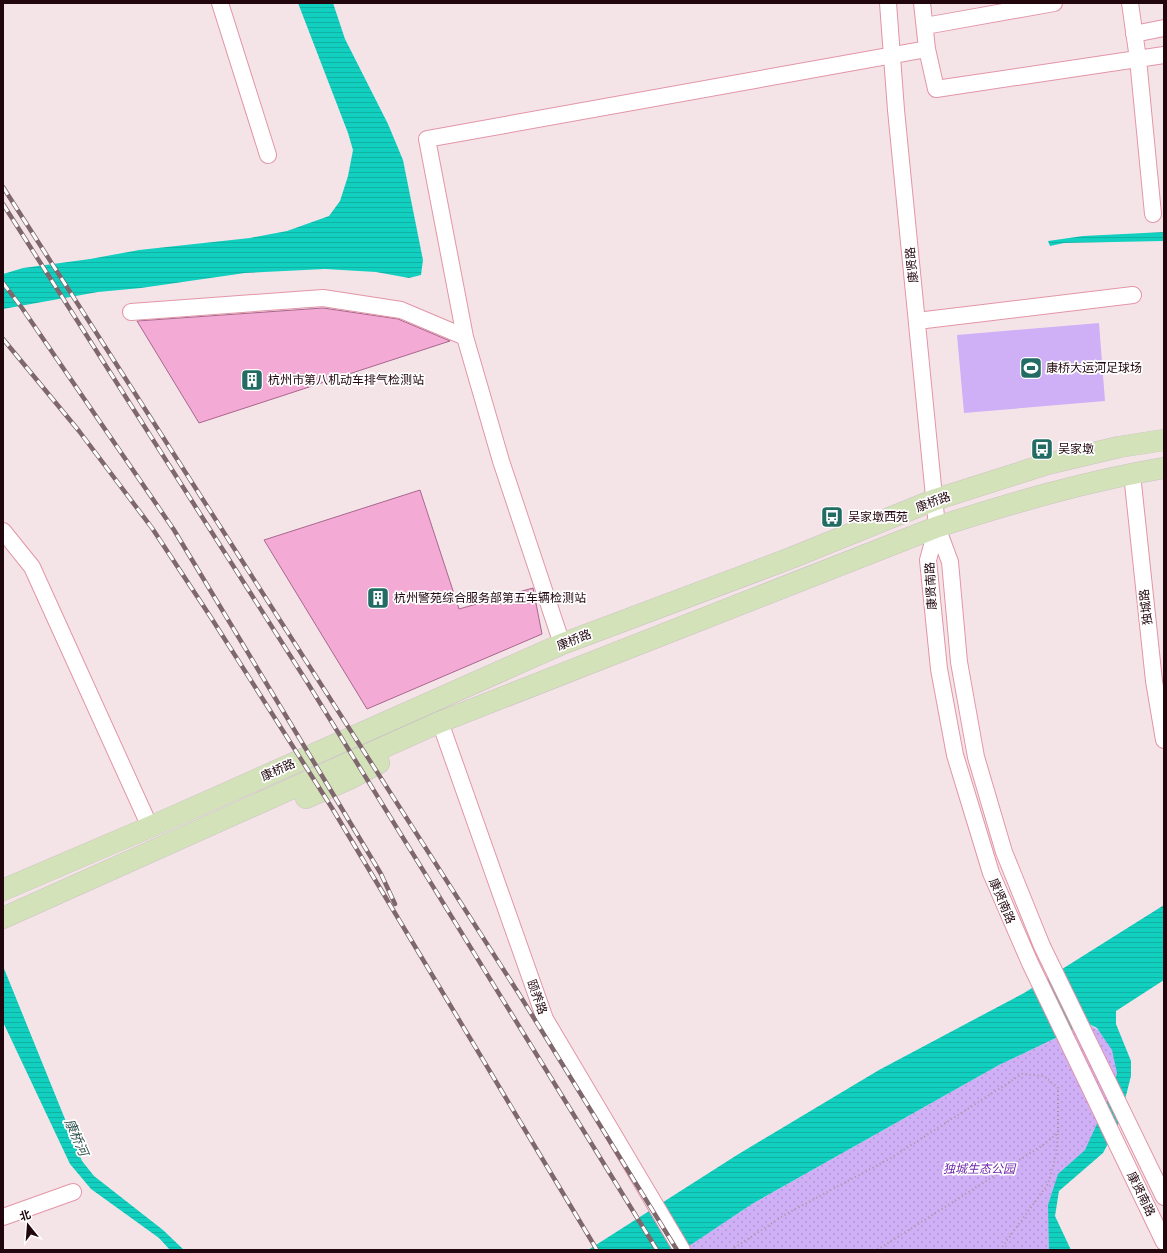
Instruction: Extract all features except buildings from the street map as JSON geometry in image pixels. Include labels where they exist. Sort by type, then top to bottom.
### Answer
[{"type":"main road","name":"康桥路","points":[[3,890],[150,827],[562,644],[791,558],[934,500],[1047,464],[1119,447],[1164,440]]},
{"type":"main road","name":"康桥路","points":[[3,918],[440,722],[936,527],[1011,503],[1073,486],[1164,468]]},
{"type":"street","points":[[220,3],[268,155]]},
{"type":"street","name":"康贤路","points":[[888,3],[896,110],[936,527]]},
{"type":"street","points":[[922,3],[927,49],[936,89],[1164,55]]},
{"type":"street","points":[[925,26],[1054,3]]},
{"type":"street","points":[[1130,3],[1138,59],[1153,214]]},
{"type":"street","points":[[1134,34],[1164,28]]},
{"type":"street","points":[[562,644],[501,461],[465,336],[428,139],[927,49]]},
{"type":"street","points":[[917,321],[1133,295]]},
{"type":"street","points":[[131,312],[323,298],[401,310],[465,336]]},
{"type":"street","name":"独城路","points":[[1132,474],[1154,681],[1164,740]]},
{"type":"street","name":"康贤南路","points":[[936,527],[950,562],[959,662],[976,757],[990,808],[1015,882],[1042,946],[1164,1197]]},
{"type":"street","name":"康贤南路","points":[[936,527],[928,560],[933,618],[944,700],[963,783],[997,889],[1024,950],[1164,1242]]},
{"type":"street","points":[[3,531],[32,567],[150,827]]},
{"type":"street","name":"颐养路","points":[[440,722],[544,1019],[682,1250]]},
{"type":"street","points":[[3,1217],[73,1192]]},
{"type":"path","points":[[731,1250],[786,1214],[891,1158],[1022,1074],[1044,1076],[1058,1088],[1058,1133],[1056,1156],[1048,1184],[1000,1250]]},
{"type":"path","points":[[876,1250],[1042,1145],[1058,1133]]},
{"type":"green space","name":"康桥大运河足球场","points":[[1099,323],[1105,401],[964,413],[957,335]]},
{"type":"green space","name":"独城生态公园","points":[[1087,1023],[1114,1040],[1120,1059],[1118,1100],[1099,1148],[1061,1179],[1052,1207],[1059,1250],[689,1250],[687,1247],[752,1204],[999,1065]]},
{"type":"shaded area","points":[[298,3],[333,3],[345,39],[388,124],[403,160],[423,260],[421,275],[409,278],[376,272],[325,269],[245,273],[141,288],[98,292],[3,309],[3,274],[23,268],[90,259],[139,250],[250,238],[287,231],[329,216],[340,201],[348,176],[353,150],[348,133]]},
{"type":"shaded area","points":[[1164,232],[1164,241],[1064,243],[1050,246],[1048,241],[1083,236]]},
{"type":"shaded area","points":[[1164,905],[1164,980],[1116,1011],[1116,1024],[1131,1061],[1131,1076],[1119,1123],[1103,1153],[1059,1191],[1055,1216],[1071,1250],[1049,1250],[1048,1205],[1058,1174],[1085,1150],[1112,1091],[1117,1073],[1112,1050],[1097,1028],[1087,1023],[999,1065],[752,1204],[683,1250],[588,1250],[737,1155],[879,1070],[1024,993]]},
{"type":"shaded area","points":[[3,966],[82,1161],[94,1176],[163,1230],[184,1250],[170,1250],[159,1238],[91,1189],[70,1164],[3,1022]]},
{"type":"railway","points":[[3,187],[519,994],[677,1250]]},
{"type":"railway","points":[[3,204],[307,682],[657,1250]]},
{"type":"railway","points":[[3,283],[22,308],[174,530],[381,874],[395,904]]},
{"type":"railway","points":[[3,339],[79,431],[152,528],[210,616],[332,808],[597,1250]]},
{"type":"place","name":"康桥大运河足球场","points":[[1031,368]]},
{"type":"place","name":"杭州市第八机动车排气检测站","points":[[252,380]]},
{"type":"place","name":"吴家墩","points":[[1042,449]]},
{"type":"place","name":"吴家墩西苑","points":[[832,517]]},
{"type":"place","name":"杭州警苑综合服务部第五车辆检测站","points":[[378,598]]},
{"type":"water label","name":"康桥河","points":[[77,1137]]}]
